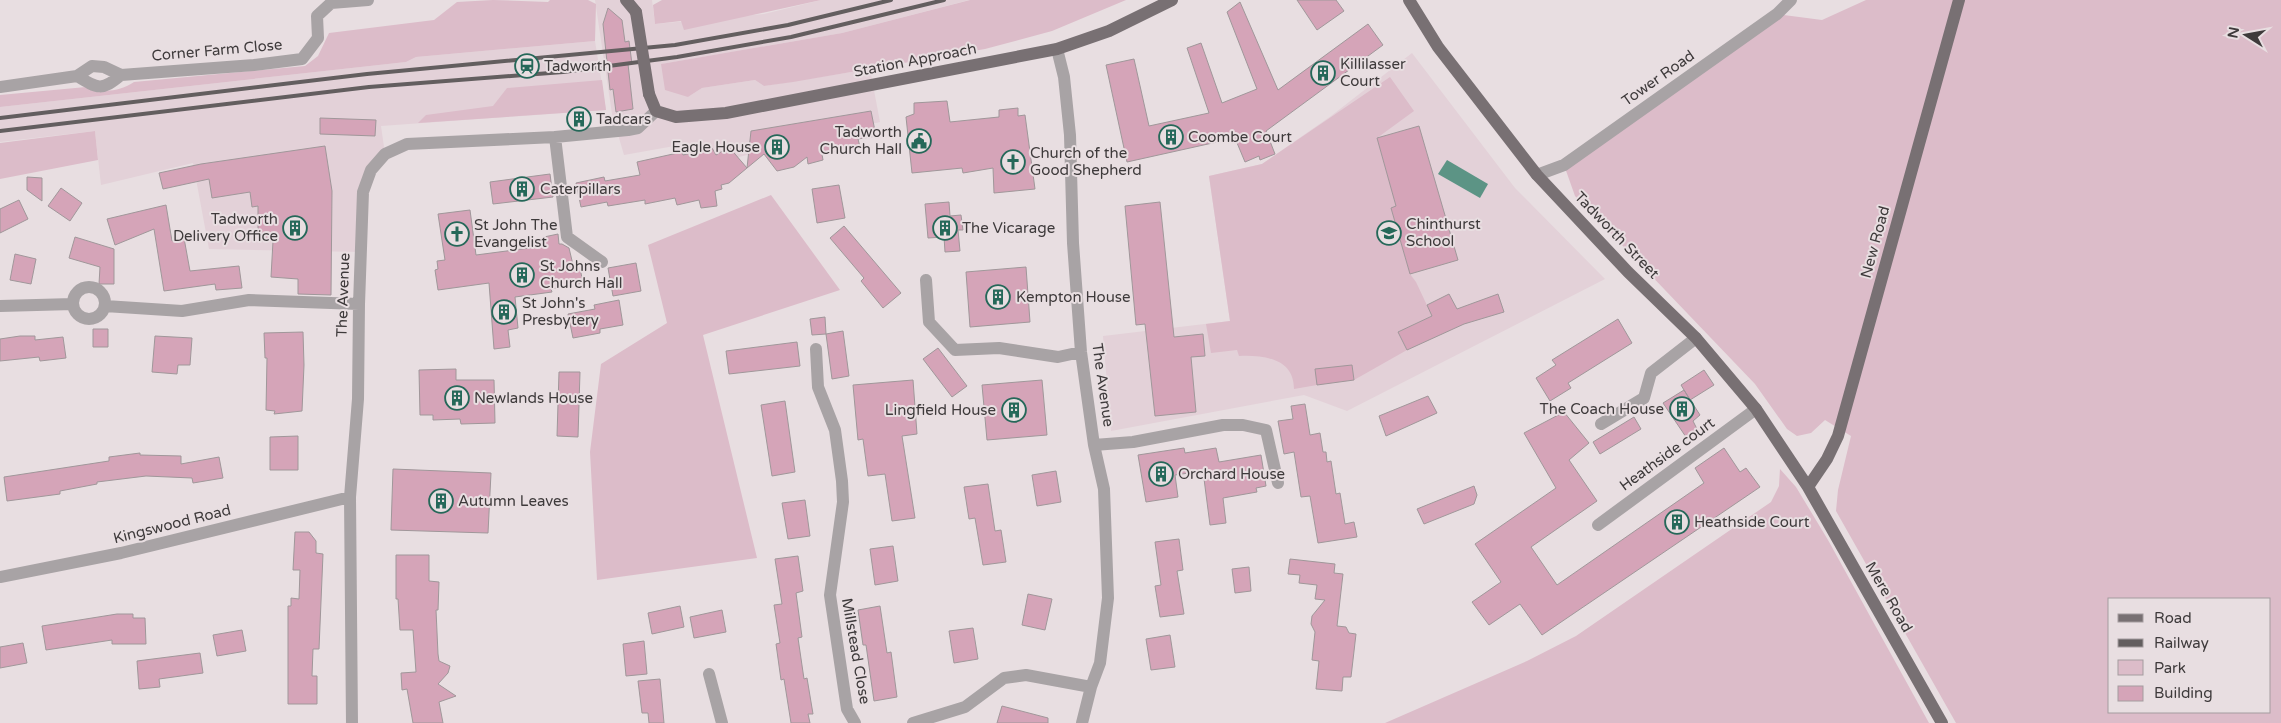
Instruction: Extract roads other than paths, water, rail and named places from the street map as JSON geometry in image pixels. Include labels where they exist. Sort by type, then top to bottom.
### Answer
[{"type":"main road","points":[[626,0],[636,12],[649,94],[656,111]]},
{"type":"main road","name":"Station Approach","points":[[656,111],[676,117],[726,113],[1057,49],[1109,31],[1172,0]]},
{"type":"main road","name":"Tadworth Street","points":[[1409,0],[1438,48],[1537,175],[1628,272],[1696,338],[1756,409],[1808,487]]},
{"type":"main road","name":"New Road","points":[[1808,487],[1827,460],[1838,436],[1959,0]]},
{"type":"main road","name":"Mere Road","points":[[1808,487],[1942,723]]},
{"type":"street","name":"Corner Farm Close","points":[[0,87],[77,76],[92,66],[104,67],[121,74],[254,65],[302,58],[318,38],[317,16],[331,3],[368,0]]},
{"type":"street","name":"Tower Road","points":[[1537,175],[1564,165],[1776,14],[1792,0]]},
{"type":"street","name":"The Avenue","points":[[1057,49],[1064,77],[1070,135],[1073,243],[1081,352],[1094,445],[1104,490],[1108,598],[1100,663],[1091,687],[1082,723]]},
{"type":"street","name":"Corner Farm Close","points":[[77,76],[94,86],[108,85],[121,74]]},
{"type":"street","name":"The Avenue","points":[[352,723],[350,497],[358,399],[358,304],[363,192],[370,170],[385,154],[407,144],[555,137],[628,130],[638,128],[656,111]]},
{"type":"street","points":[[555,137],[567,236],[602,262]]},
{"type":"street","points":[[926,280],[929,322],[955,350],[999,348],[1058,357],[1081,352]]},
{"type":"street","points":[[92,288],[102,295],[105,306],[98,316],[88,319],[80,317],[73,304],[76,294],[80,290],[92,288]]},
{"type":"street","points":[[105,306],[182,311],[249,300],[358,304]]},
{"type":"street","points":[[0,306],[73,304]]},
{"type":"street","points":[[1601,424],[1644,398],[1652,373],[1696,338]]},
{"type":"street","name":"Millstead Close","points":[[816,349],[818,387],[835,430],[842,481],[843,502],[830,595],[847,709],[855,723]]},
{"type":"street","name":"Heathside court","points":[[1598,525],[1756,409]]},
{"type":"street","points":[[1094,445],[1133,442],[1223,425],[1244,425],[1266,430],[1278,484]]},
{"type":"street","name":"Kingswood Road","points":[[0,577],[121,553],[350,497]]},
{"type":"street","points":[[709,674],[722,723]]},
{"type":"street","points":[[913,723],[964,707],[1004,678],[1026,675],[1091,687]]},
{"type":"railway","points":[[0,118],[367,74],[675,45],[788,25],[891,0]]},
{"type":"railway","points":[[0,131],[369,87],[563,72],[677,57],[791,37],[944,0]]},
{"type":"place","name":"Tadworth","points":[[527,66]]},
{"type":"place","name":"Killilasser Court","points":[[1323,73]]},
{"type":"place","name":"Tadcars","points":[[579,119]]},
{"type":"place","name":"Coombe Court","points":[[1171,137]]},
{"type":"place","name":"Tadworth Church Hall","points":[[919,141]]},
{"type":"place","name":"Eagle House","points":[[777,147]]},
{"type":"place","name":"Church of the Good Shepherd","points":[[1013,162]]},
{"type":"place","name":"Caterpillars","points":[[522,189]]},
{"type":"place","name":"Tadworth Delivery Office","points":[[295,228]]},
{"type":"place","name":"The Vicarage","points":[[945,228]]},
{"type":"place","name":"Chinthurst School","points":[[1389,233]]},
{"type":"place","name":"St John The Evangelist","points":[[457,234]]},
{"type":"place","name":"St Johns Church Hall","points":[[522,275]]},
{"type":"place","name":"Kempton House","points":[[998,297]]},
{"type":"place","name":"St John's Presbytery","points":[[504,312]]},
{"type":"place","name":"Newlands House","points":[[457,398]]},
{"type":"place","name":"The Coach House","points":[[1682,409]]},
{"type":"place","name":"Lingfield House","points":[[1014,410]]},
{"type":"place","name":"Orchard House","points":[[1161,474]]},
{"type":"place","name":"Autumn Leaves","points":[[441,501]]},
{"type":"place","name":"Heathside Court","points":[[1677,522]]}]
